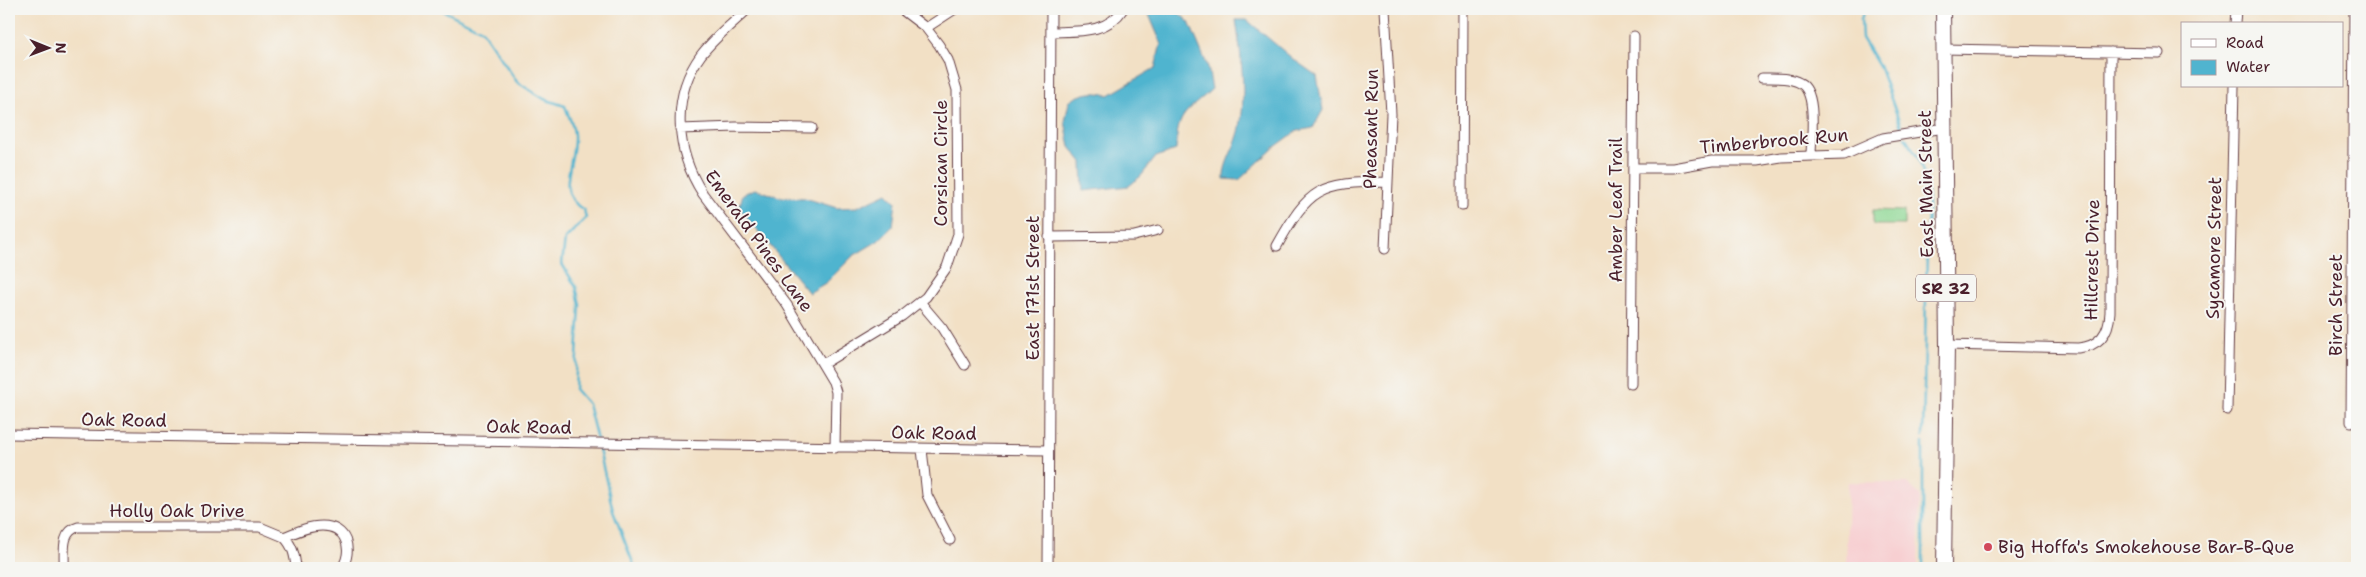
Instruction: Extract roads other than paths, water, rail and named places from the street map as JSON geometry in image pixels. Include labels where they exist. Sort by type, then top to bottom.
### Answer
[{"type":"main road","name":"East Main Street","points":[[1943,9],[1947,344],[1944,568]]},
{"type":"street","name":"Emerald Pines Lane","points":[[748,9],[714,42],[693,69],[682,102],[680,129],[683,152],[694,180],[787,305],[833,382],[836,392],[835,448]]},
{"type":"street","name":"Corsican Circle","points":[[823,364],[920,302],[938,281],[954,251],[959,217],[957,90],[948,60],[926,28],[901,9]]},
{"type":"street","points":[[926,28],[955,9]]},
{"type":"street","name":"East 171st Street","points":[[1048,568],[1051,9]]},
{"type":"street","points":[[1051,32],[1099,28],[1118,16],[1123,9]]},
{"type":"street","name":"Pheasant Run","points":[[1385,9],[1391,114],[1385,249]]},
{"type":"street","points":[[1462,206],[1463,9]]},
{"type":"street","points":[[2235,22],[2236,9]]},
{"type":"street","name":"Birch Street","points":[[2351,422],[2354,9]]},
{"type":"street","name":"Amber Leaf Trail","points":[[1631,384],[1634,36]]},
{"type":"street","points":[[1943,49],[2159,52]]},
{"type":"street","name":"Hillcrest Drive","points":[[1947,344],[2078,348],[2097,343],[2105,335],[2110,312],[2111,52]]},
{"type":"street","points":[[1762,78],[1795,81],[1807,89],[1812,105],[1811,156]]},
{"type":"street","name":"Sycamore Street","points":[[2227,410],[2234,88]]},
{"type":"street","points":[[680,129],[736,127],[812,128]]},
{"type":"street","name":"Timberbrook Run","points":[[1633,168],[1673,168],[1712,161],[1757,161],[1781,157],[1844,155],[1878,140],[1944,128]]},
{"type":"street","points":[[1277,246],[1297,211],[1316,193],[1340,183],[1387,182]]},
{"type":"street","points":[[1049,237],[1134,236],[1158,230]]},
{"type":"street","points":[[920,302],[942,328],[965,365]]},
{"type":"street","name":"Oak Road","points":[[9,434],[922,450],[1048,450]]},
{"type":"street","points":[[922,450],[927,495],[950,540]]},
{"type":"street","points":[[296,568],[295,557],[290,543],[284,537],[311,527],[321,526],[336,529],[343,534],[349,546],[346,561],[342,568]]},
{"type":"street","name":"Holly Oak Drive","points":[[64,568],[65,538],[69,531],[78,527],[260,527],[284,537]]},
{"type":"water","points":[[1174,9],[1189,22],[1208,67],[1212,89],[1181,120],[1176,150],[1156,157],[1141,176],[1129,186],[1083,191],[1082,162],[1070,147],[1065,121],[1069,102],[1088,93],[1109,95],[1155,68],[1161,43],[1147,10]]},
{"type":"water","points":[[1236,20],[1247,20],[1293,59],[1317,76],[1323,110],[1313,128],[1297,131],[1275,147],[1239,180],[1224,179],[1225,167],[1239,132],[1243,105],[1241,62]]},
{"type":"water","points":[[755,189],[780,197],[805,198],[837,208],[857,207],[887,193],[896,202],[893,226],[878,241],[853,256],[827,282],[809,293],[739,208],[743,194]]},
{"type":"waterway","points":[[440,9],[482,30],[517,82],[544,99],[565,106],[571,120],[574,132],[574,146],[568,186],[570,195],[575,203],[584,210],[586,218],[565,239],[562,264],[576,287],[580,305],[575,389],[588,404],[597,440]]},
{"type":"waterway","points":[[1865,9],[1861,19],[1862,38],[1880,68],[1903,132]]},
{"type":"waterway","points":[[1905,137],[1919,159],[1926,182],[1928,206],[1923,436]]},
{"type":"waterway","points":[[1923,442],[1923,568]]},
{"type":"waterway","points":[[598,445],[613,511],[635,568]]},
{"type":"place","name":"Big Hoffa's Smokehouse Bar-B-Que","points":[[1988,547]]}]
